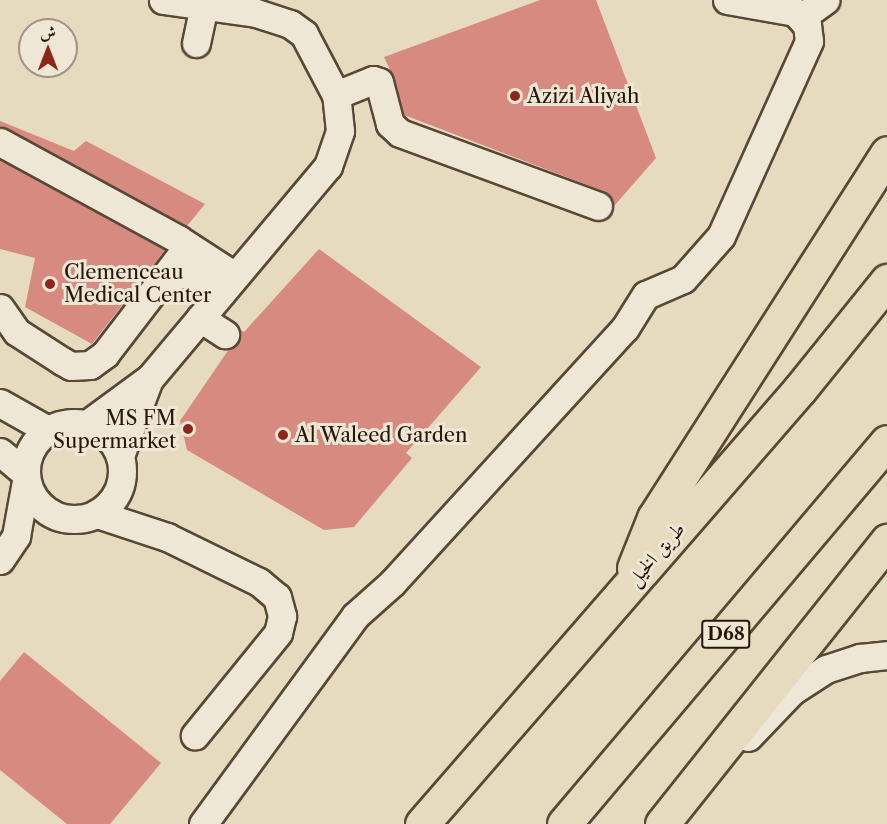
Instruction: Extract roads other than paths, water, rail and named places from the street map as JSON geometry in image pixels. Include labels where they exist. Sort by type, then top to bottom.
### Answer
[{"type":"highway","points":[[631,582],[640,548],[654,518],[887,153]]},
{"type":"highway","name":"طريق الخيل","points":[[422,824],[800,389],[887,281]]},
{"type":"highway","name":"D68","points":[[564,824],[887,442]]},
{"type":"highway","points":[[663,824],[704,776],[887,541]]},
{"type":"street","points":[[87,425],[150,378],[328,166],[340,131],[336,95],[304,34],[274,18],[237,5],[204,6],[163,0]]},
{"type":"street","points":[[203,824],[355,616],[392,583],[617,337],[646,295],[683,279],[712,248],[805,57],[809,32],[802,17],[786,9],[727,0]]},
{"type":"street","points":[[802,17],[825,0]]},
{"type":"street","points":[[196,43],[204,6]]},
{"type":"street","points":[[336,95],[373,80],[379,82],[390,124],[400,134],[598,206]]},
{"type":"street","points":[[0,142],[188,246],[228,284]]},
{"type":"street","points":[[0,308],[9,328],[71,366],[90,365],[105,354],[188,246]]},
{"type":"street","points":[[164,278],[174,274],[197,274],[228,284]]},
{"type":"street","points":[[200,318],[225,334]]},
{"type":"street","points":[[120,456],[150,378]]},
{"type":"street","points":[[0,403],[48,430]]},
{"type":"street","points":[[67,423],[87,425],[107,436],[120,456],[122,472],[117,493],[86,517],[41,530],[5,554],[20,523],[33,444],[48,430],[67,423]]},
{"type":"street","points":[[0,452],[26,477],[43,509],[144,527],[266,586],[279,603],[282,616],[278,633],[195,735]]},
{"type":"street","points":[[704,776],[713,775],[792,691],[808,680],[843,663],[887,655]]},
{"type":"place","name":"Azizi Aliyah","points":[[515,96]]},
{"type":"place","name":"Clemenceau Medical Center","points":[[50,284]]},
{"type":"place","name":"MS FM Supermarket","points":[[188,429]]},
{"type":"place","name":"Al Waleed Garden","points":[[283,435]]}]
